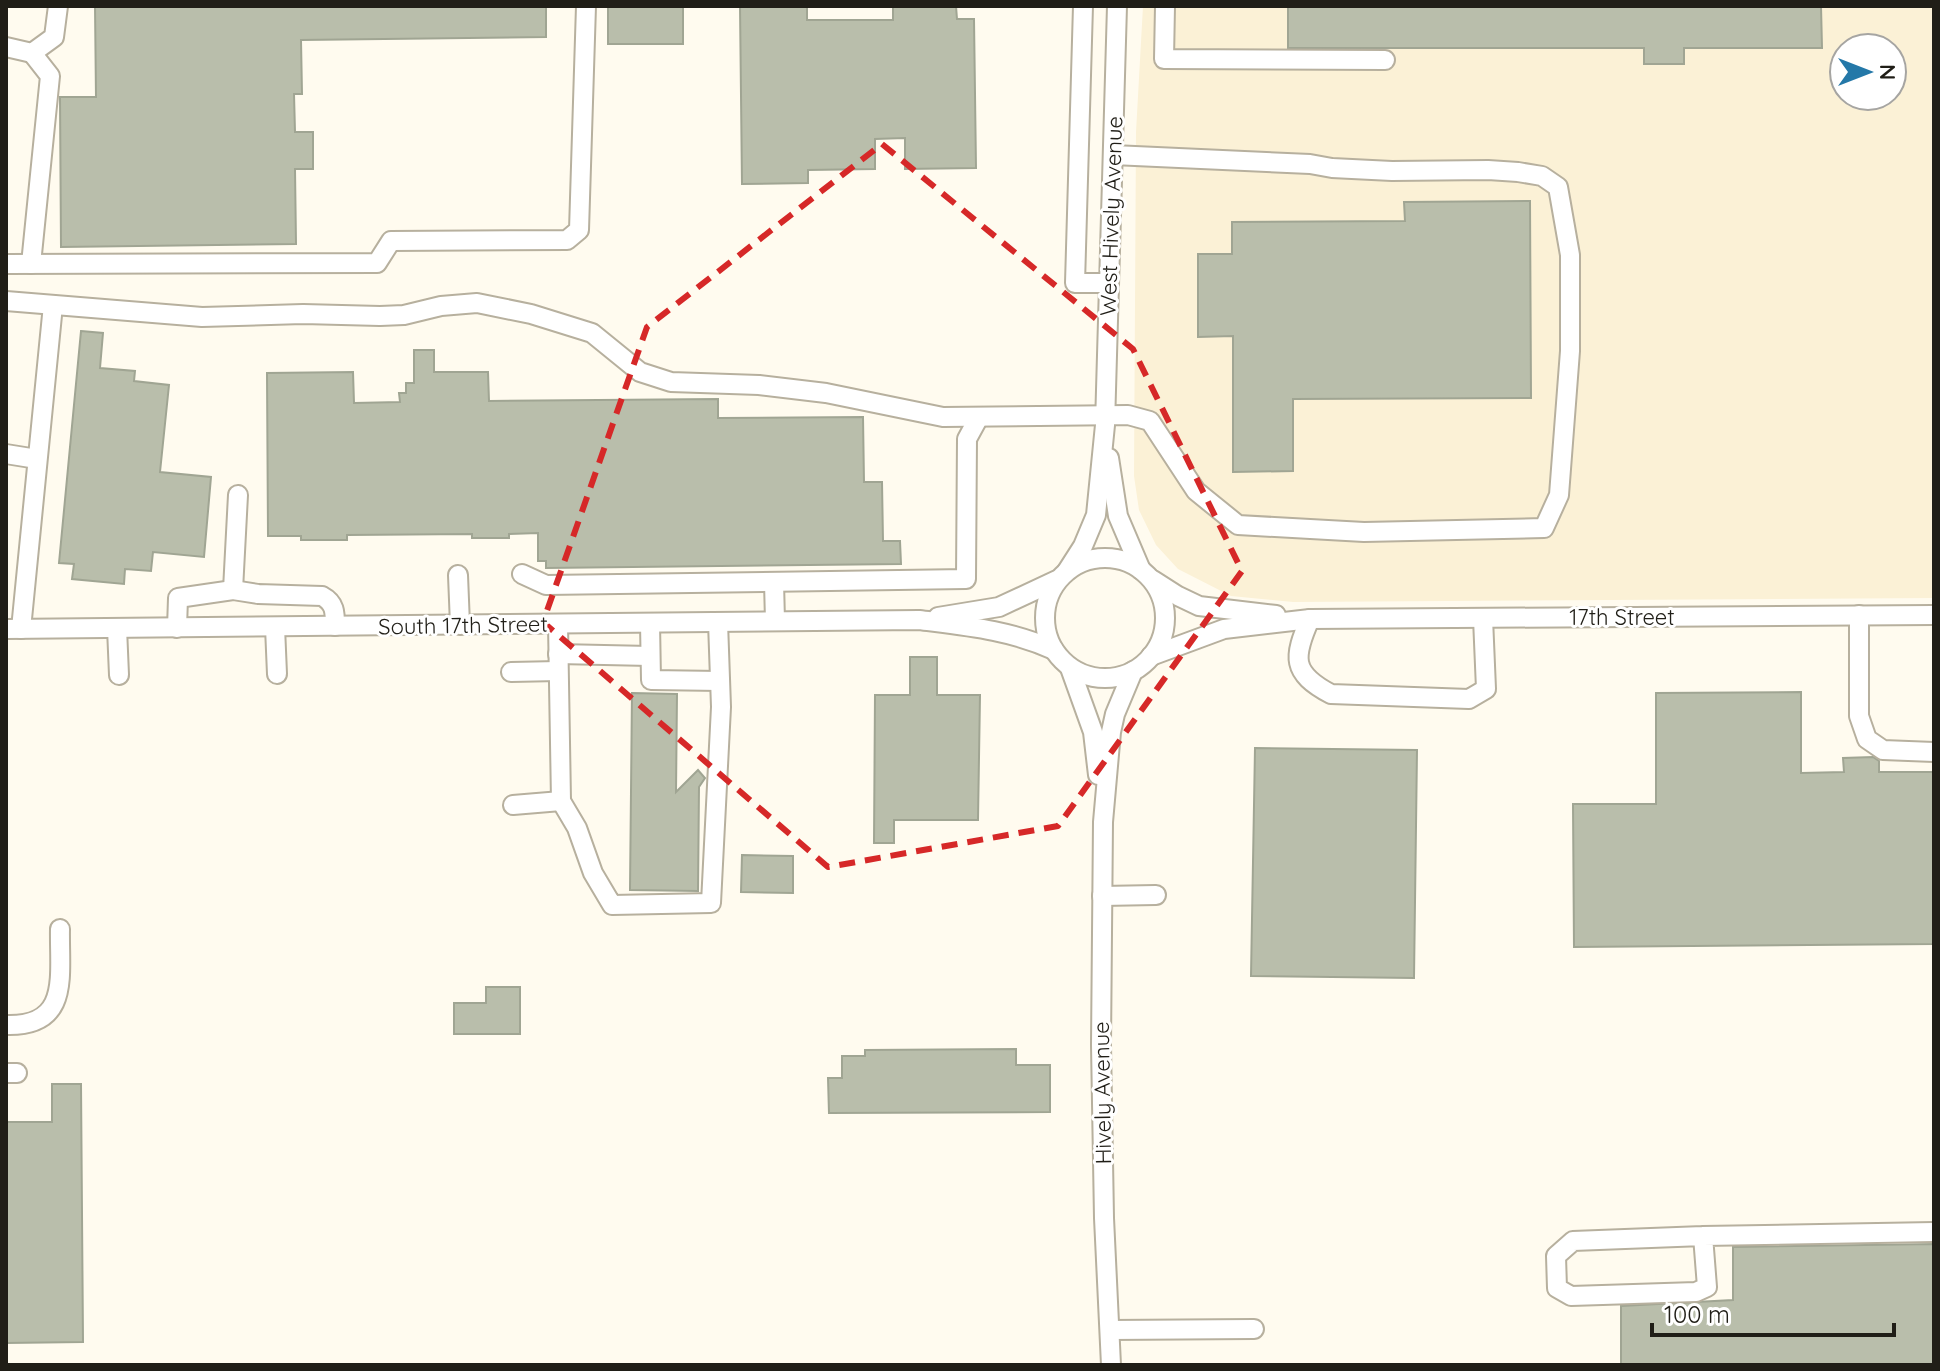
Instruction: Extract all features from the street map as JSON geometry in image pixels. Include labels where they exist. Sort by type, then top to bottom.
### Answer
[{"type":"street","points":[[32,53],[54,37],[58,6]]},
{"type":"street","points":[[6,264],[377,263],[391,241],[567,240],[579,230],[586,6]]},
{"type":"street","points":[[1083,6],[1075,283],[1109,283]]},
{"type":"street","name":"West Hively Avenue","points":[[1105,420],[1117,6]]},
{"type":"street","points":[[1165,6],[1164,59],[1385,60]]},
{"type":"street","points":[[6,47],[32,53],[50,76],[31,264]]},
{"type":"street","points":[[6,301],[202,317],[404,315],[441,306],[477,303],[531,314],[592,333],[640,372],[671,382],[759,385],[812,391],[943,417],[1105,420],[1128,415],[1150,421],[1196,491],[1238,525],[1364,532],[1544,528],[1559,495],[1570,351],[1570,255],[1558,187],[1542,176],[1488,170],[1392,171],[1113,155]]},
{"type":"street","points":[[14,629],[37,459],[53,305]]},
{"type":"street","points":[[522,574],[546,585],[966,579],[967,439],[979,417]]},
{"type":"street","points":[[1105,420],[1118,516],[1145,574],[1160,595],[1164,614],[1162,635],[1151,656],[1133,671],[1108,678],[1094,677],[1070,668],[1048,638],[1045,611],[1048,599],[1083,546],[1096,515],[1105,420]]},
{"type":"street","points":[[6,454],[37,459]]},
{"type":"street","points":[[233,590],[238,495]]},
{"type":"street","points":[[919,620],[999,607],[1086,561],[1098,558],[1121,560],[1145,574]]},
{"type":"street","name":"17th Street","points":[[1145,574],[1199,606],[1310,619]]},
{"type":"street","points":[[458,575],[460,625]]},
{"type":"street","points":[[774,582],[775,621]]},
{"type":"street","points":[[177,628],[178,598],[233,590],[322,596],[331,601],[335,610],[335,626]]},
{"type":"street","points":[[1859,615],[1859,716],[1867,739],[1883,750],[1934,752]]},
{"type":"street","name":"17th Street","points":[[1151,656],[1224,629],[1310,619],[1934,615]]},
{"type":"street","points":[[1310,619],[1297,648],[1302,672],[1314,685],[1331,694],[1469,699],[1486,689],[1483,618]]},
{"type":"street","points":[[919,620],[1020,635],[1054,650]]},
{"type":"street","name":"South 17th Street","points":[[14,629],[919,620]]},
{"type":"street","points":[[558,624],[561,801],[577,828],[593,873],[612,905],[711,903],[721,707],[718,622]]},
{"type":"street","points":[[650,623],[651,680],[720,681]]},
{"type":"street","points":[[275,627],[277,674]]},
{"type":"street","points":[[117,628],[119,675]]},
{"type":"street","points":[[511,672],[558,663],[650,656]]},
{"type":"street","name":"Hively Avenue","points":[[1070,668],[1093,732],[1103,822]]},
{"type":"street","name":"Hively Avenue","points":[[1111,1365],[1104,1202],[1103,822],[1111,732],[1133,671]]},
{"type":"street","points":[[513,805],[561,801]]},
{"type":"street","points":[[1102,896],[1156,895]]},
{"type":"street","points":[[6,1025],[16,1026],[38,1019],[49,1013],[58,1000],[60,929]]},
{"type":"street","points":[[1703,1236],[1707,1287],[1696,1292],[1571,1296],[1557,1288],[1556,1256],[1573,1241],[1703,1236],[1934,1232]]},
{"type":"street","points":[[1110,1330],[1254,1329]]},
{"type":"highlighted area","points":[[882,144],[1133,349],[1242,571],[1058,826],[828,867],[543,622],[647,327]]},
{"type":"shaded area","points":[[1143,6],[1934,6],[1934,598],[1293,602],[1231,596],[1178,569],[1156,545],[1139,510],[1134,476],[1136,132]]},
{"type":"building","points":[[95,6],[546,6],[546,37],[301,40],[302,94],[294,94],[295,132],[313,132],[313,169],[295,169],[296,244],[61,247],[60,97],[96,97]]},
{"type":"building","points":[[608,6],[683,6],[683,44],[608,44]]},
{"type":"building","points":[[740,6],[807,6],[807,20],[893,20],[893,6],[956,6],[957,19],[974,19],[976,168],[905,169],[905,138],[875,139],[875,169],[808,170],[808,183],[742,184]]},
{"type":"building","points":[[1288,6],[1821,6],[1822,48],[1684,48],[1684,64],[1644,64],[1644,48],[1288,48]]},
{"type":"building","points":[[1530,201],[1531,398],[1293,399],[1293,471],[1233,472],[1233,336],[1198,337],[1198,254],[1232,254],[1232,222],[1405,221],[1404,202]]},
{"type":"building","points":[[81,331],[103,333],[100,368],[135,371],[134,381],[169,385],[160,472],[211,477],[204,557],[153,552],[151,571],[125,569],[124,584],[72,579],[74,564],[59,563]]},
{"type":"building","points":[[414,350],[434,350],[434,372],[488,372],[489,401],[718,399],[718,418],[863,417],[864,482],[882,482],[883,541],[900,541],[901,564],[546,568],[546,561],[538,561],[538,533],[509,534],[509,538],[472,538],[472,534],[347,535],[347,540],[268,536],[267,373],[353,372],[354,403],[400,402],[399,393],[406,393],[406,383],[414,383]]},
{"type":"building","points":[[910,657],[937,657],[937,695],[980,695],[978,820],[894,820],[894,843],[874,843],[875,695],[910,695]]},
{"type":"building","points":[[1801,692],[1801,773],[1844,772],[1843,758],[1873,757],[1879,761],[1879,772],[1934,772],[1934,944],[1574,947],[1573,804],[1656,804],[1656,693]]},
{"type":"building","points":[[632,693],[677,694],[676,792],[698,770],[705,778],[699,787],[698,891],[630,890]]},
{"type":"building","points":[[1255,748],[1417,750],[1414,978],[1251,976]]},
{"type":"building","points":[[742,855],[793,856],[793,893],[741,892]]},
{"type":"building","points":[[486,987],[520,987],[520,1034],[454,1034],[454,1003],[486,1003]]},
{"type":"building","points":[[1016,1049],[1016,1065],[1050,1065],[1050,1112],[829,1113],[828,1078],[842,1078],[842,1056],[865,1056],[865,1050]]},
{"type":"building","points":[[52,1084],[81,1084],[83,1342],[6,1343],[6,1122],[52,1122]]},
{"type":"building","points":[[1934,1244],[1934,1365],[1621,1365],[1621,1306],[1733,1300],[1733,1247]]}]
